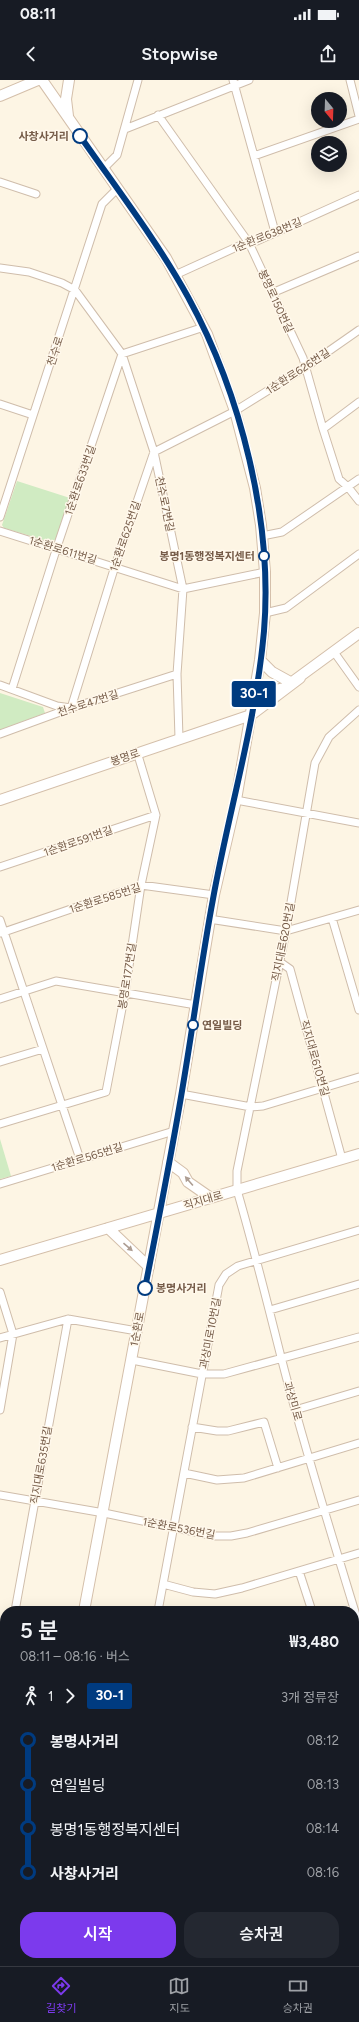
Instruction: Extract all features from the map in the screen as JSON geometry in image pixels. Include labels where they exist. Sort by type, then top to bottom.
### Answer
[{"type":"street","points":[[0,96],[38,80]]},
{"type":"street","name":"1순환로","points":[[42,80],[175,275],[204,327],[235,411],[255,488],[262,536],[265,572],[264,613],[260,660],[236,800],[209,919],[182,1094],[168,1162],[104,1513],[85,1606]]},
{"type":"street","points":[[68,119],[66,99],[70,80]]},
{"type":"street","points":[[103,169],[117,155],[138,80]]},
{"type":"street","points":[[125,129],[234,83],[249,80]]},
{"type":"street","points":[[254,156],[359,118],[350,80]]},
{"type":"street","points":[[234,83],[275,232]]},
{"type":"street","name":"봉명로150번길","points":[[158,115],[249,243],[306,367],[323,429],[339,479],[348,487],[359,501]]},
{"type":"street","points":[[0,182],[36,194]]},
{"type":"street","name":"천수로","points":[[0,518],[102,204],[116,189]]},
{"type":"street","name":"1순환로638번길","points":[[175,275],[359,195]]},
{"type":"street","points":[[272,293],[359,256]]},
{"type":"street","points":[[0,268],[29,272],[62,283],[75,290]]},
{"type":"street","name":"천수로7번길","points":[[75,290],[122,354],[154,452],[184,589],[177,674],[179,738]]},
{"type":"street","points":[[122,354],[204,327]]},
{"type":"street","name":"1순환로626번길","points":[[235,411],[306,367],[359,330]]},
{"type":"street","name":"1순환로633번길","points":[[12,689],[57,547],[122,354]]},
{"type":"street","points":[[323,429],[359,402]]},
{"type":"street","points":[[0,404],[34,415]]},
{"type":"street","points":[[154,452],[235,411]]},
{"type":"street","name":"1순환로625번길","points":[[71,708],[114,566],[154,452]]},
{"type":"street","points":[[262,536],[282,532],[359,479]]},
{"type":"street","name":"1순환로611번길","points":[[0,530],[57,547],[184,589]]},
{"type":"street","points":[[264,613],[286,608],[359,554]]},
{"type":"street","points":[[184,589],[265,572]]},
{"type":"street","points":[[254,695],[284,688],[296,681],[359,633]]},
{"type":"street","points":[[334,652],[359,687]]},
{"type":"street","points":[[260,660],[272,672],[296,681]]},
{"type":"street","name":"천수로47번길","points":[[0,734],[71,708],[177,674]]},
{"type":"street","name":"봉명로","points":[[0,800],[137,752],[250,715],[296,681]]},
{"type":"street","points":[[0,685],[57,706],[71,708]]},
{"type":"street","name":"직지대로620번길","points":[[237,1190],[237,1171],[280,962],[315,763],[321,749],[329,737],[340,725],[359,710]]},
{"type":"street","name":"봉명로177번길","points":[[0,1124],[106,1092],[125,993],[141,885],[156,815],[137,752]]},
{"type":"street","points":[[236,800],[359,823]]},
{"type":"street","name":"1순환로591번길","points":[[0,868],[156,815]]},
{"type":"street","name":"1순환로585번길","points":[[2,933],[141,885],[214,895]]},
{"type":"street","points":[[209,919],[286,930],[359,910]]},
{"type":"street","points":[[332,918],[359,1010]]},
{"type":"street","points":[[0,920],[2,933],[24,991],[80,1159]]},
{"type":"street","name":"직지대로610번길","points":[[280,962],[290,969],[324,1088],[342,1159]]},
{"type":"street","points":[[0,999],[56,981],[196,1005]]},
{"type":"street","points":[[0,1062],[43,1049]]},
{"type":"street","points":[[182,1094],[251,1107],[263,1106],[359,1077]]},
{"type":"street","name":"1순환로565번길","points":[[0,1184],[174,1131]]},
{"type":"street","name":"직지대로","points":[[0,1260],[359,1154]]},
{"type":"street","points":[[168,1162],[183,1173],[188,1182],[211,1198]]},
{"type":"street","name":"과상미로","points":[[237,1190],[270,1310],[295,1410],[339,1559],[356,1606]]},
{"type":"street","points":[[108,1228],[149,1267]]},
{"type":"street","name":"과상미로10번길","points":[[159,1606],[219,1285],[226,1274],[238,1266],[359,1230]]},
{"type":"street","points":[[270,1310],[359,1284]]},
{"type":"street","points":[[0,1292],[13,1334],[0,1410]]},
{"type":"street","points":[[0,1338],[68,1320],[137,1331]]},
{"type":"street","name":"직지대로635번길","points":[[15,1606],[68,1320]]},
{"type":"street","points":[[132,1360],[202,1374],[224,1374],[281,1357],[359,1337]]},
{"type":"street","points":[[295,1410],[359,1391]]},
{"type":"street","points":[[192,1427],[217,1431],[228,1431],[264,1422],[278,1468]]},
{"type":"street","points":[[184,1474],[231,1481],[359,1443]]},
{"type":"street","name":"1순환로536번길","points":[[0,1495],[104,1513],[214,1536],[231,1536],[359,1500]]},
{"type":"street","points":[[163,1584],[193,1592],[215,1594],[359,1553]]},
{"type":"street","points":[[299,1571],[311,1606]]},
{"type":"green space","points":[[17,481],[70,498],[56,539],[51,542],[4,528],[2,525]]},
{"type":"green space","points":[[0,693],[43,707],[45,713],[0,730]]},
{"type":"green space","points":[[0,1139],[11,1176],[0,1179]]},
{"type":"bus line","name":"30-1","points":[[80,136],[166,258],[207,334],[235,411],[252,476],[261,525],[265,563],[264,630],[260,660],[236,800],[209,919],[182,1094],[145,1288]]},
{"type":"place","name":"사창사거리","points":[[80,136]]},
{"type":"place","name":"봉명1동행정복지센터","points":[[264,556]]},
{"type":"place","name":"연일빌딩","points":[[193,1025]]},
{"type":"place","name":"봉명사거리","points":[[145,1288]]}]
